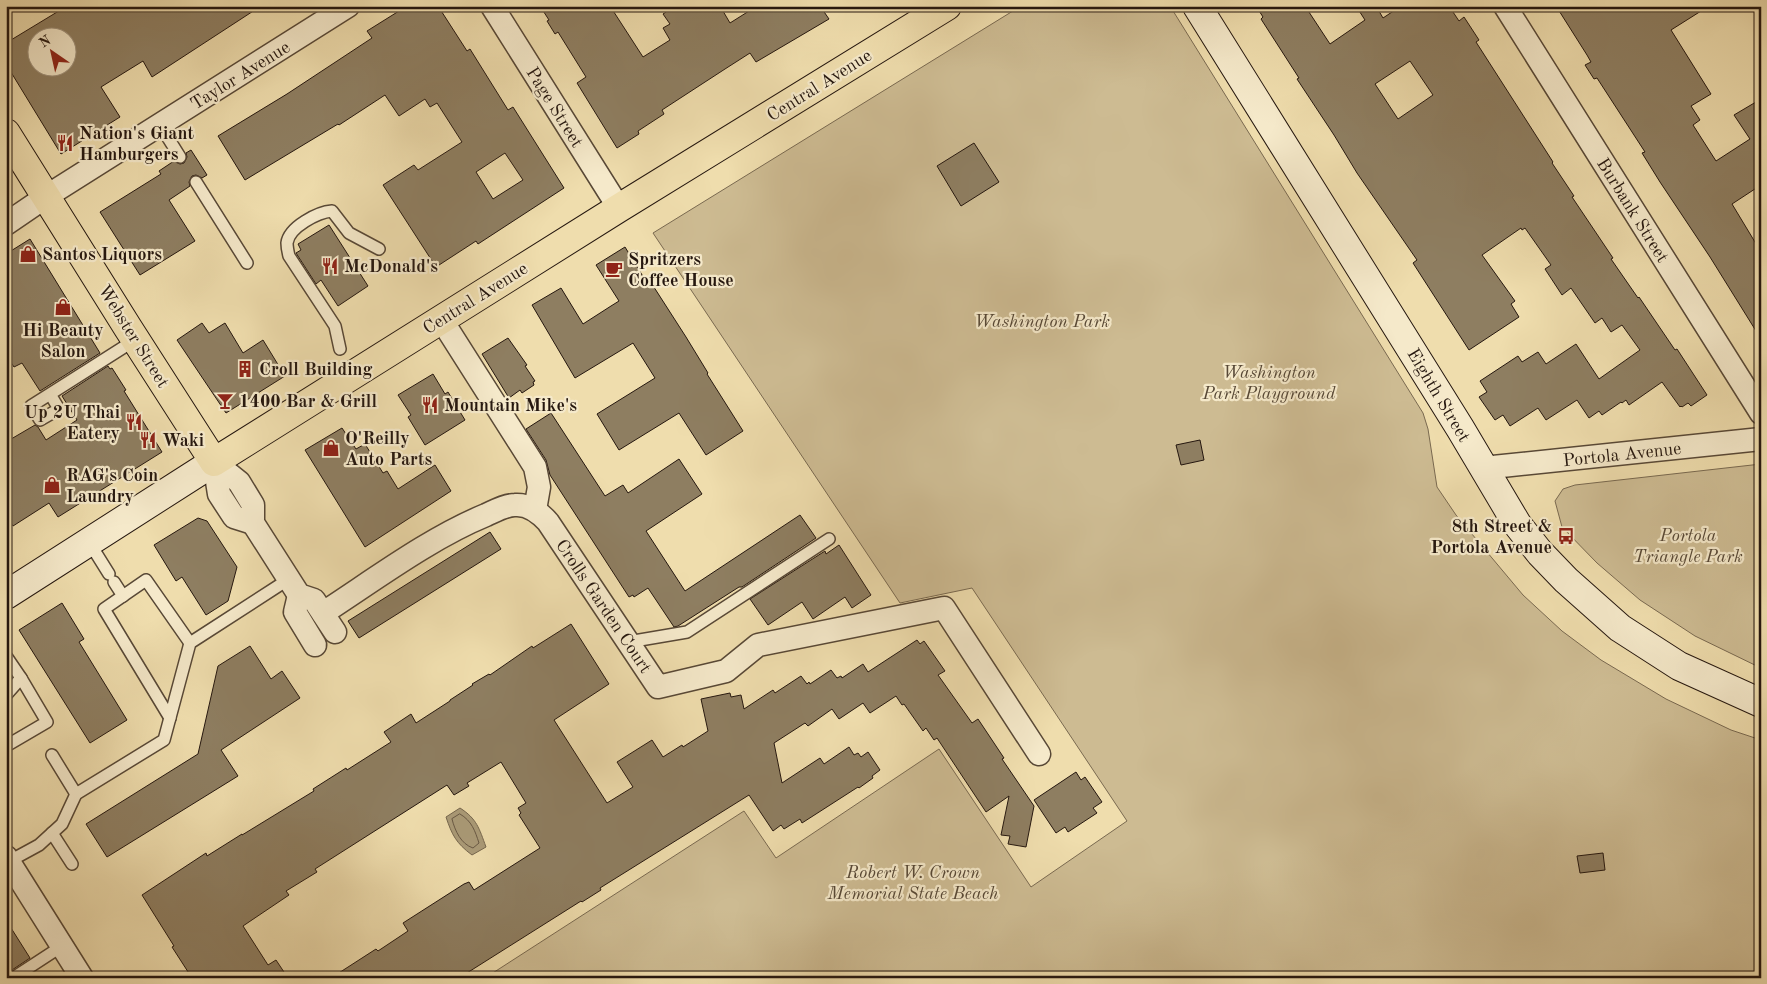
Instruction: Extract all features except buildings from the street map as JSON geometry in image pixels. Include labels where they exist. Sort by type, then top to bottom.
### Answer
[{"type":"main road","name":"Central Avenue","points":[[6,596],[441,319],[947,6]]},
{"type":"main road","name":"Eighth Street","points":[[1197,6],[1460,428],[1517,524],[1540,553],[1566,580],[1620,628],[1679,666],[1761,703]]},
{"type":"main road","name":"Webster Street","points":[[6,133],[135,340],[214,462]]},
{"type":"street","name":"Taylor Avenue","points":[[6,224],[47,196],[348,6]]},
{"type":"street","name":"Page Street","points":[[492,6],[619,208]]},
{"type":"street","name":"Burbank Street","points":[[1505,6],[1761,413]]},
{"type":"street","points":[[323,613],[445,534],[468,522],[514,505],[527,506],[535,510],[539,487],[535,467],[441,319]]},
{"type":"street","name":"Portola Avenue","points":[[1483,468],[1761,439]]},
{"type":"street","name":"Webster Street","points":[[214,462],[239,482],[253,505],[253,523],[294,587],[314,600],[335,632]]},
{"type":"street","name":"Crolls Garden Court","points":[[535,510],[548,522],[658,686],[726,671],[758,645],[944,608],[1039,754]]},
{"type":"street","points":[[294,587],[295,612],[315,645]]},
{"type":"street","points":[[7,861],[82,978]]},
{"type":"lane","points":[[160,125],[180,157]]},
{"type":"lane","points":[[196,182],[247,263]]},
{"type":"lane","points":[[340,349],[335,326],[289,256],[287,243],[292,230],[322,212],[332,211],[349,233],[379,248]]},
{"type":"lane","points":[[50,394],[135,340]]},
{"type":"lane","points":[[628,642],[687,632],[829,539]]},
{"type":"lane","points":[[89,542],[123,596]]},
{"type":"lane","points":[[170,718],[104,608],[146,580],[190,643]]},
{"type":"lane","points":[[7,861],[39,845],[62,824],[76,794],[164,740],[190,643],[294,587]]},
{"type":"lane","points":[[6,656],[47,722],[6,746]]},
{"type":"lane","points":[[6,695],[21,678]]},
{"type":"lane","points":[[52,755],[76,794]]},
{"type":"lane","points":[[52,833],[72,864]]},
{"type":"lane","points":[[13,978],[62,946]]},
{"type":"green space","name":"Washington Park","points":[[1021,6],[1170,6],[1423,413],[1428,429],[1437,487],[1456,515],[1523,595],[1562,631],[1601,660],[1666,699],[1731,730],[1761,740],[1761,978],[485,978],[744,811],[776,858],[939,749],[1031,887],[1127,821],[972,588],[900,603],[653,233]]},
{"type":"green space","name":"Portola Triangle Park","points":[[1761,464],[1761,668],[1695,636],[1640,600],[1597,563],[1562,527],[1555,501],[1563,489],[1575,485]]},
{"type":"water","points":[[460,808],[477,824],[486,847],[472,855],[455,838],[446,817]]},
{"type":"place","name":"Nation's Giant Hamburgers","points":[[65,143]]},
{"type":"place","name":"Santos Liquors","points":[[28,254]]},
{"type":"place","name":"McDonald's","points":[[330,266]]},
{"type":"place","name":"Spritzers Coffee House","points":[[614,269]]},
{"type":"place","name":"Hi Beauty Salon","points":[[63,307]]},
{"type":"place","name":"Croll Building","points":[[245,369]]},
{"type":"place","name":"1400 Bar & Grill","points":[[225,401]]},
{"type":"place","name":"Mountain Mike's","points":[[430,405]]},
{"type":"place","name":"Up 2U Thai Eatery","points":[[134,422]]},
{"type":"place","name":"Waki","points":[[148,440]]},
{"type":"place","name":"O'Reilly Auto Parts","points":[[331,448]]},
{"type":"place","name":"RAG's Coin Laundry","points":[[52,485]]},
{"type":"place","name":"8th Street & Portola Avenue","points":[[1566,536]]},
{"type":"park label","name":"Washington Park Playground","points":[[1269,382]]},
{"type":"park label","name":"Robert W. Crown Memorial State Beach","points":[[913,882]]}]
